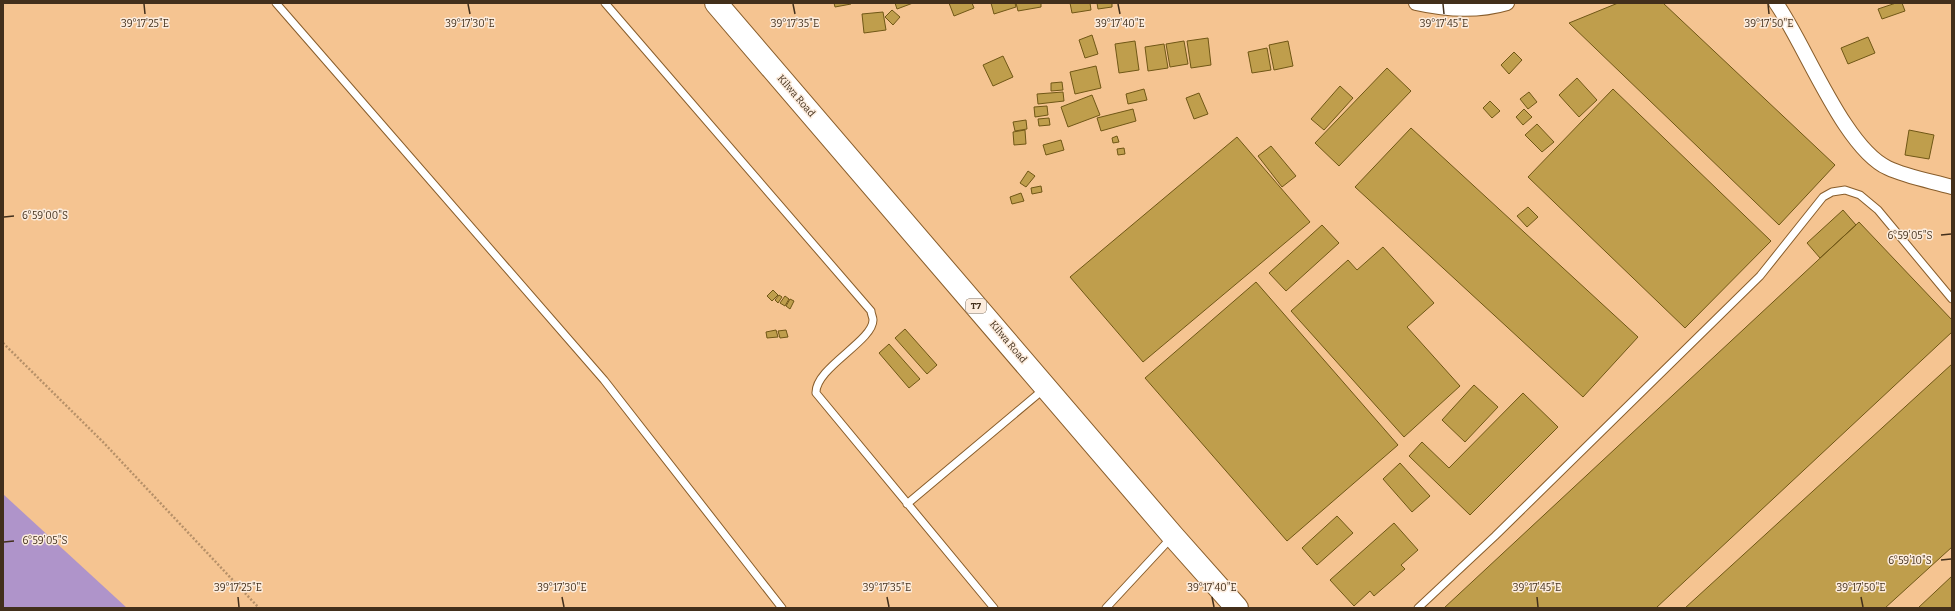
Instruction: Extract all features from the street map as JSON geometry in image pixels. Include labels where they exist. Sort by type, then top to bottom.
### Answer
[{"type":"highway","name":"Kilwa Road","points":[[716,3],[1173,536],[1237,608]]},
{"type":"street","points":[[1416,3],[1453,10],[1476,9],[1507,3]]},
{"type":"street","points":[[1776,3],[1846,125],[1868,155],[1887,168],[1952,187]]},
{"type":"lane","points":[[276,3],[604,380],[782,608]]},
{"type":"lane","points":[[605,3],[871,311],[873,320],[871,328],[821,377],[816,387],[816,393],[994,608]]},
{"type":"lane","points":[[1418,608],[1500,531],[1760,276],[1823,197],[1832,192],[1845,190],[1860,195],[1878,210],[1952,299]]},
{"type":"lane","points":[[907,504],[1046,387]]},
{"type":"lane","points":[[1106,608],[1173,536]]},
{"type":"path","points":[[3,344],[103,442],[259,608]]},
{"type":"shaded area","points":[[3,494],[127,608],[3,608]]},
{"type":"building","points":[[834,3],[851,3],[851,4],[835,7]]},
{"type":"building","points":[[895,3],[913,3],[897,9]]},
{"type":"building","points":[[949,3],[972,3],[974,8],[954,16]]},
{"type":"building","points":[[991,3],[1015,3],[1016,7],[994,14]]},
{"type":"building","points":[[1016,3],[1041,3],[1041,7],[1018,11]]},
{"type":"building","points":[[1070,3],[1090,3],[1091,10],[1072,13]]},
{"type":"building","points":[[1097,3],[1112,3],[1112,7],[1098,9]]},
{"type":"building","points":[[1618,3],[1663,3],[1835,165],[1779,225],[1569,23]]},
{"type":"building","points":[[1896,3],[1902,3],[1905,11],[1882,19],[1878,9]]},
{"type":"building","points":[[892,10],[900,17],[893,25],[885,17]]},
{"type":"building","points":[[883,12],[886,30],[864,33],[862,14]]},
{"type":"building","points":[[1092,35],[1098,54],[1085,58],[1079,40]]},
{"type":"building","points":[[1868,37],[1875,53],[1848,64],[1841,48]]},
{"type":"building","points":[[1208,38],[1211,65],[1191,68],[1187,41]]},
{"type":"building","points":[[1135,41],[1139,70],[1119,73],[1115,44]]},
{"type":"building","points":[[1184,41],[1188,64],[1170,67],[1166,44]]},
{"type":"building","points":[[1288,41],[1293,66],[1274,70],[1269,45]]},
{"type":"building","points":[[1164,44],[1168,68],[1148,71],[1145,47]]},
{"type":"building","points":[[1267,48],[1271,70],[1252,73],[1248,52]]},
{"type":"building","points":[[1514,52],[1522,60],[1509,74],[1501,65]]},
{"type":"building","points":[[1003,56],[1013,77],[993,86],[983,65]]},
{"type":"building","points":[[1096,66],[1101,88],[1075,94],[1070,72]]},
{"type":"building","points":[[1387,68],[1411,91],[1339,166],[1315,143]]},
{"type":"building","points":[[1577,78],[1597,100],[1579,117],[1559,95]]},
{"type":"building","points":[[1062,82],[1063,90],[1051,91],[1051,83]]},
{"type":"building","points":[[1340,86],[1353,98],[1324,130],[1311,119]]},
{"type":"building","points":[[1144,89],[1147,100],[1128,104],[1126,94]]},
{"type":"building","points":[[1613,89],[1771,241],[1685,328],[1528,177]]},
{"type":"building","points":[[1063,92],[1064,101],[1038,104],[1037,94]]},
{"type":"building","points":[[1529,92],[1537,102],[1528,109],[1520,99]]},
{"type":"building","points":[[1199,93],[1208,114],[1194,119],[1186,98]]},
{"type":"building","points":[[1092,95],[1100,115],[1068,127],[1061,107]]},
{"type":"building","points":[[1490,101],[1500,111],[1492,118],[1483,108]]},
{"type":"building","points":[[1047,106],[1048,115],[1035,117],[1034,107]]},
{"type":"building","points":[[1133,109],[1136,121],[1101,131],[1097,118]]},
{"type":"building","points":[[1524,109],[1532,117],[1523,125],[1516,117]]},
{"type":"building","points":[[1049,118],[1050,125],[1039,126],[1038,119]]},
{"type":"building","points":[[1026,120],[1027,129],[1015,131],[1013,122]]},
{"type":"building","points":[[1537,124],[1554,142],[1542,152],[1525,135]]},
{"type":"building","points":[[1411,128],[1638,337],[1583,397],[1355,187]]},
{"type":"building","points":[[1025,130],[1026,144],[1014,145],[1013,132]]},
{"type":"building","points":[[1909,130],[1934,135],[1929,159],[1905,155]]},
{"type":"building","points":[[1117,136],[1119,142],[1113,143],[1112,138]]},
{"type":"building","points":[[1237,137],[1310,222],[1143,362],[1070,277]]},
{"type":"building","points":[[1061,140],[1064,150],[1046,155],[1043,145]]},
{"type":"building","points":[[1271,146],[1296,176],[1282,187],[1258,156]]},
{"type":"building","points":[[1124,148],[1125,154],[1118,155],[1117,149]]},
{"type":"building","points":[[1028,171],[1035,176],[1026,187],[1020,183]]},
{"type":"building","points":[[1041,186],[1042,192],[1032,194],[1031,188]]},
{"type":"building","points":[[1021,193],[1024,201],[1012,204],[1010,197]]},
{"type":"building","points":[[1528,207],[1538,217],[1527,227],[1517,216]]},
{"type":"building","points":[[1843,210],[1856,225],[1820,258],[1807,243]]},
{"type":"building","points":[[1859,222],[1952,320],[1952,332],[1656,608],[1444,608]]},
{"type":"building","points":[[1322,225],[1339,243],[1286,291],[1269,273]]},
{"type":"building","points":[[1383,247],[1434,303],[1407,327],[1460,386],[1404,437],[1291,311],[1348,260],[1357,270]]},
{"type":"building","points":[[1256,282],[1398,445],[1287,541],[1145,378]]},
{"type":"building","points":[[773,290],[778,295],[772,301],[767,296]]},
{"type":"building","points":[[779,295],[782,297],[778,303],[775,300]]},
{"type":"building","points":[[785,296],[789,299],[785,306],[780,303]]},
{"type":"building","points":[[790,299],[794,301],[790,309],[786,306]]},
{"type":"building","points":[[905,329],[937,365],[927,374],[895,338]]},
{"type":"building","points":[[776,330],[778,337],[767,338],[766,332]]},
{"type":"building","points":[[786,330],[788,337],[780,338],[778,331]]},
{"type":"building","points":[[889,344],[920,379],[909,388],[879,353]]},
{"type":"building","points":[[1952,364],[1952,547],[1885,608],[1685,608]]},
{"type":"building","points":[[1474,385],[1498,407],[1465,442],[1442,420]]},
{"type":"building","points":[[1523,393],[1558,427],[1470,515],[1409,456],[1422,442],[1449,468]]},
{"type":"building","points":[[1400,463],[1430,496],[1412,512],[1383,479]]},
{"type":"building","points":[[1337,516],[1353,533],[1317,565],[1302,548]]},
{"type":"building","points":[[1394,523],[1418,550],[1401,565],[1405,569],[1374,596],[1370,591],[1354,606],[1330,580]]},
{"type":"building","points":[[1952,576],[1952,608],[1918,608]]}]
